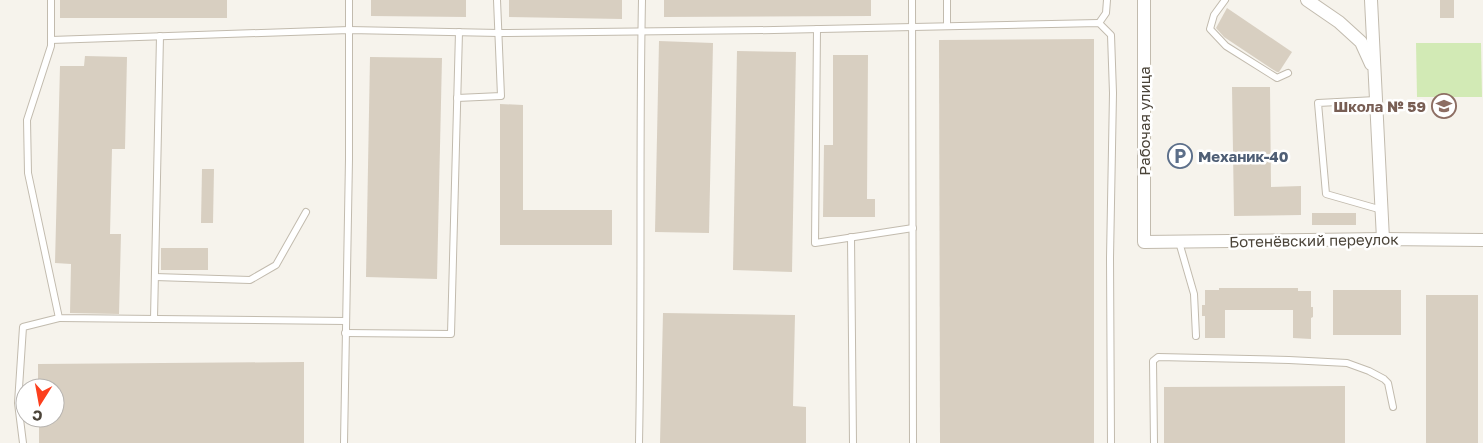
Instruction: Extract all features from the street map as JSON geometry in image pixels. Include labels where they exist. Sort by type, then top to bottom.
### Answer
[{"type":"street","name":"Рабочая улица","points":[[1144,0],[1144,242]]},
{"type":"street","points":[[1307,0],[1339,22],[1361,42],[1374,70]]},
{"type":"street","points":[[1371,0],[1383,239]]},
{"type":"street","name":"Ботенёвский переулок","points":[[1144,242],[1383,239],[1483,240]]},
{"type":"lane","points":[[50,0],[51,46],[27,120],[28,173],[59,318]]},
{"type":"lane","points":[[344,443],[349,159],[349,0]]},
{"type":"lane","points":[[457,98],[501,96],[497,0]]},
{"type":"lane","points":[[640,443],[642,0]]},
{"type":"lane","points":[[912,0],[913,443]]},
{"type":"lane","points":[[947,0],[947,26]]},
{"type":"lane","points":[[1099,23],[1106,13],[1107,0]]},
{"type":"lane","points":[[1225,0],[1214,16],[1210,29],[1226,46],[1277,78],[1288,74]]},
{"type":"lane","points":[[51,40],[349,30],[498,33],[1099,23],[1111,35],[1113,84],[1110,258],[1111,443]]},
{"type":"lane","points":[[817,29],[815,243],[913,228]]},
{"type":"lane","points":[[345,333],[451,334],[459,32]]},
{"type":"lane","points":[[154,319],[160,36]]},
{"type":"lane","points":[[1376,100],[1318,103],[1326,194],[1382,210]]},
{"type":"lane","points":[[155,277],[250,280],[276,265],[306,212]]},
{"type":"lane","points":[[851,237],[853,443]]},
{"type":"lane","points":[[1179,242],[1194,294],[1196,336]]},
{"type":"lane","points":[[23,443],[18,403],[23,327],[59,318],[346,321]]},
{"type":"lane","points":[[1154,443],[1152,361],[1158,357],[1347,363],[1384,379],[1388,383],[1393,407]]},
{"type":"green space","points":[[1416,43],[1481,43],[1482,97],[1417,97]]},
{"type":"building","points":[[60,0],[227,0],[227,18],[60,18]]},
{"type":"building","points":[[371,0],[466,0],[466,17],[371,16]]},
{"type":"building","points":[[509,0],[622,0],[622,19],[509,17]]},
{"type":"building","points":[[664,0],[871,0],[871,16],[664,17]]},
{"type":"building","points":[[1440,0],[1454,0],[1454,18],[1440,18]]},
{"type":"building","points":[[1227,8],[1292,52],[1279,72],[1224,37],[1216,28]]},
{"type":"building","points":[[1094,39],[1094,443],[940,443],[939,40]]},
{"type":"building","points":[[659,41],[713,43],[709,233],[655,232]]},
{"type":"building","points":[[737,51],[796,52],[792,272],[733,270]]},
{"type":"building","points":[[833,55],[868,55],[867,199],[875,199],[875,217],[823,217],[824,145],[833,145]]},
{"type":"building","points":[[85,56],[127,57],[125,149],[112,149],[110,234],[121,234],[119,314],[70,313],[71,264],[55,263],[60,66],[84,66]]},
{"type":"building","points":[[370,57],[442,58],[437,279],[366,277]]},
{"type":"building","points":[[1232,87],[1270,87],[1271,187],[1301,186],[1301,215],[1234,216]]},
{"type":"building","points":[[500,104],[523,105],[523,210],[612,210],[612,245],[500,245]]},
{"type":"building","points":[[202,169],[214,169],[213,223],[201,223]]},
{"type":"building","points":[[1312,213],[1356,213],[1356,225],[1312,225]]},
{"type":"building","points":[[161,248],[208,248],[208,270],[161,270]]},
{"type":"building","points":[[1219,288],[1298,288],[1298,291],[1311,291],[1313,317],[1311,318],[1311,339],[1293,338],[1293,310],[1225,310],[1225,338],[1205,338],[1205,316],[1202,316],[1202,305],[1205,305],[1205,290],[1219,290]]},
{"type":"building","points":[[1333,290],[1401,290],[1401,335],[1333,335]]},
{"type":"building","points":[[1426,295],[1478,295],[1478,443],[1426,443]]},
{"type":"building","points":[[663,313],[795,315],[793,406],[806,407],[806,443],[660,443]]},
{"type":"building","points":[[304,362],[304,443],[39,443],[39,428],[65,428],[65,378],[38,378],[38,364]]},
{"type":"building","points":[[1345,386],[1345,443],[1164,443],[1164,387]]},
{"type":"place","name":"Школа № 59","points":[[1444,106]]},
{"type":"place","name":"Механик-40","points":[[1180,156]]}]
